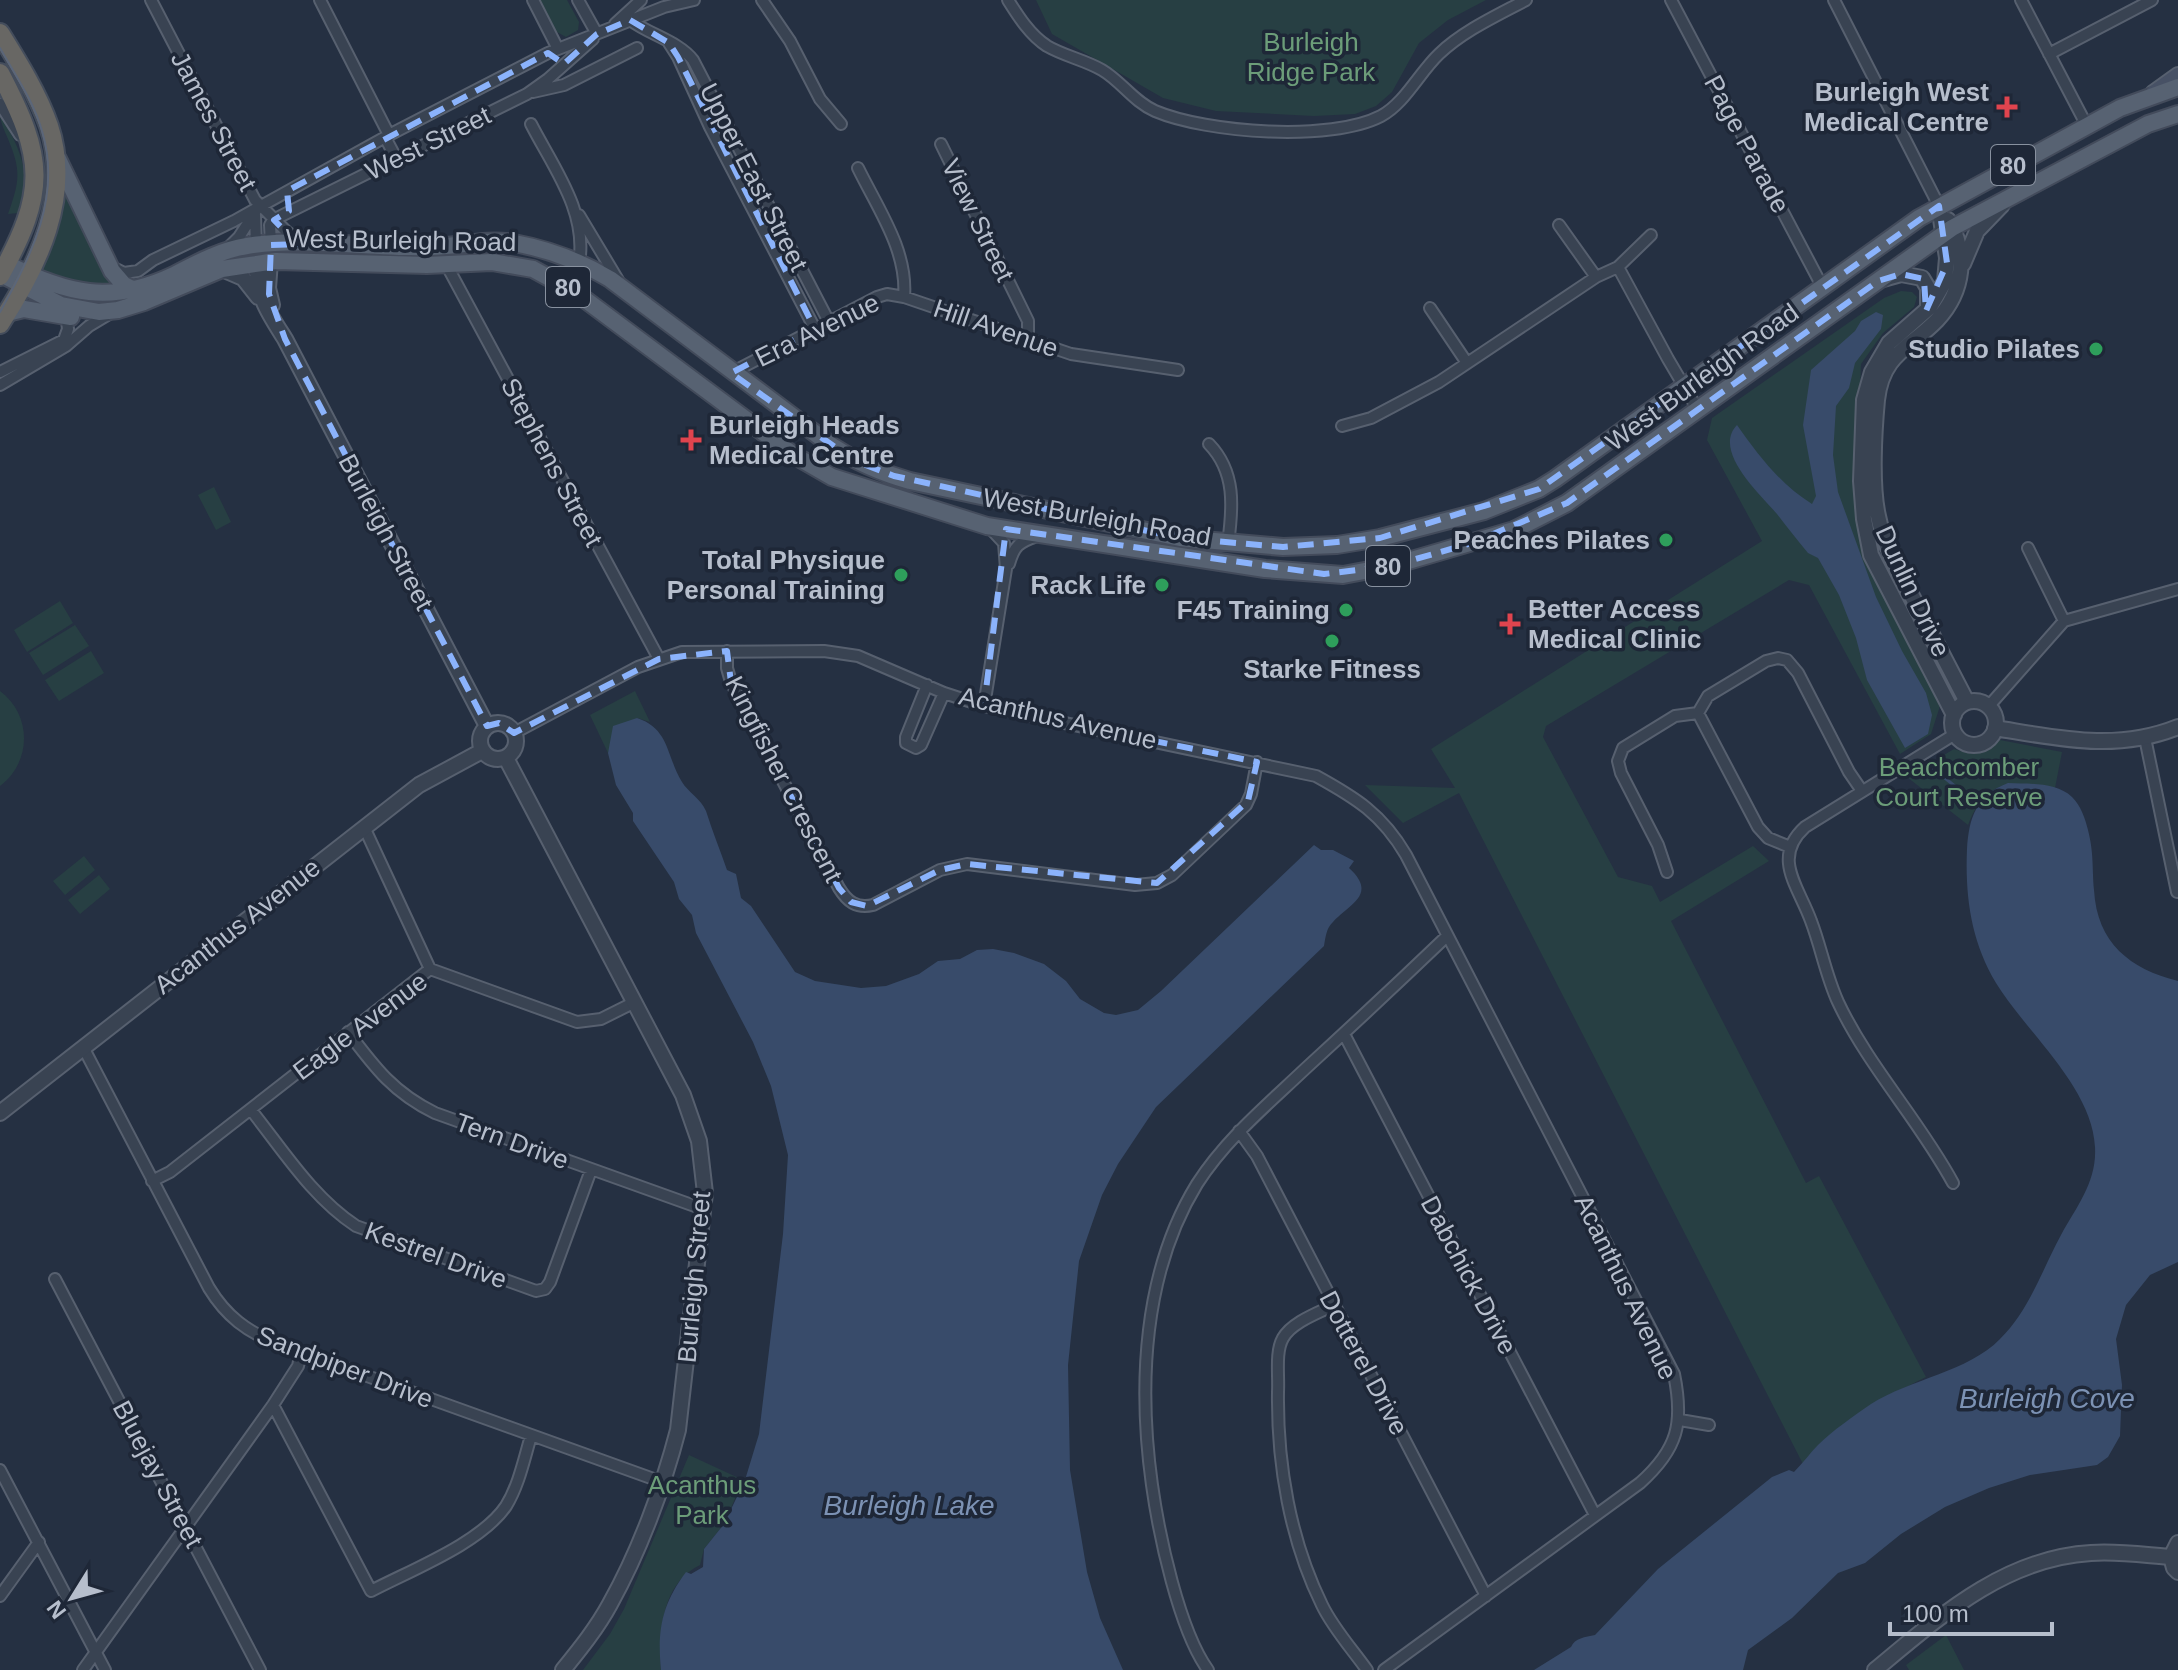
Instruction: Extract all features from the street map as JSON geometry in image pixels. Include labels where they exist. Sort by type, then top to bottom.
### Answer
[{"type":"highway","points":[[0,33],[39,103],[54,146],[57,179],[54,205],[38,256],[3,318]]},
{"type":"highway","points":[[0,73],[26,127],[35,166],[31,212],[3,271]]},
{"type":"main road","points":[[2146,97],[2178,75]]},
{"type":"main road","name":"80","points":[[2146,97],[2178,87]]},
{"type":"main road","name":"West Burleigh Road","points":[[3,271],[25,280],[82,293],[111,293],[134,290],[222,261],[309,244],[430,248],[478,242],[511,242],[579,263],[624,289],[731,373],[853,460],[894,476],[1180,538],[1283,547],[1337,545],[1380,538],[1484,511],[1539,489],[1914,221],[2146,97]]},
{"type":"main road","name":"West Burleigh Road","points":[[263,254],[446,264],[499,262],[533,269],[575,292],[813,468],[858,487],[987,526],[1040,536],[1290,573],[1343,575],[1391,566],[1472,543],[1541,518],[1567,503],[1948,231],[2148,124],[2178,114]]},
{"type":"main road","points":[[54,146],[104,258],[118,280],[134,290]]},
{"type":"main road","name":"West Burleigh Road","points":[[3,318],[24,309],[65,311],[91,317],[144,302],[222,261]]},
{"type":"main road","points":[[579,263],[577,277],[580,282],[646,335],[670,363]]},
{"type":"main road","name":"West Burleigh Road","points":[[25,280],[65,311]]},
{"type":"street","name":"James Street","points":[[151,0],[258,208],[263,254]]},
{"type":"street","points":[[320,0],[389,135],[387,141],[397,160]]},
{"type":"street","points":[[533,0],[556,61],[552,76]]},
{"type":"street","points":[[578,0],[597,34]]},
{"type":"street","points":[[614,26],[641,0]]},
{"type":"street","name":"West Street","points":[[104,258],[116,270],[129,273],[553,51],[671,5],[694,0]]},
{"type":"street","points":[[762,0],[790,41],[820,99],[841,124]]},
{"type":"street","points":[[1008,0],[1026,27],[1046,45],[1105,72],[1158,113],[1209,125],[1251,130],[1328,130],[1364,123],[1384,115],[1452,42],[1526,0]]},
{"type":"street","name":"Page Parade","points":[[1671,0],[1823,288]]},
{"type":"street","points":[[1834,0],[1939,206]]},
{"type":"street","points":[[2021,0],[2087,126]]},
{"type":"street","points":[[2049,54],[2152,0]]},
{"type":"street","name":"Upper East Street","points":[[630,20],[683,49],[699,70],[829,322]]},
{"type":"street","name":"West Street","points":[[274,220],[527,94],[552,76],[597,34]]},
{"type":"street","name":"Upper East Street","points":[[669,43],[815,329]]},
{"type":"street","points":[[527,94],[564,85],[637,48]]},
{"type":"street","points":[[553,51],[574,55]]},
{"type":"street","points":[[0,104],[35,166]]},
{"type":"street","points":[[531,124],[574,207],[624,289]]},
{"type":"street","name":"View Street","points":[[941,144],[1028,321],[1028,341]]},
{"type":"street","name":"Hill Avenue","points":[[858,168],[903,262],[906,278],[904,297],[1071,354],[1178,370]]},
{"type":"street","points":[[287,191],[286,201],[295,209]]},
{"type":"street","points":[[1962,269],[1977,231],[2013,194]]},
{"type":"street","name":"Dunlin Drive","points":[[1939,206],[1948,231],[1961,248],[1962,269],[1956,291],[1942,315],[1882,366],[1877,406],[1875,481],[1877,514],[1887,549],[1967,702]]},
{"type":"street","points":[[574,207],[581,237],[579,263]]},
{"type":"street","name":"West Street","points":[[222,261],[258,208]]},
{"type":"street","points":[[258,208],[291,236],[309,244]]},
{"type":"street","points":[[263,254],[274,220]]},
{"type":"street","points":[[1559,225],[1596,277]]},
{"type":"street","name":"Dunlin Drive","points":[[1948,231],[1946,275],[1938,294],[1926,311],[1893,340],[1864,400],[1861,481],[1871,555],[1954,715]]},
{"type":"street","points":[[1342,426],[1371,418],[1439,382],[1596,277],[1618,267],[1651,235]]},
{"type":"street","name":"Burleigh Street","points":[[263,254],[259,295],[285,339],[487,726]]},
{"type":"street","name":"Burleigh Street","points":[[263,254],[269,294],[285,339]]},
{"type":"street","points":[[222,261],[246,281],[267,311]]},
{"type":"street","name":"Stephens Street","points":[[446,264],[659,659]]},
{"type":"street","points":[[1618,267],[1698,410]]},
{"type":"street","points":[[1872,285],[1901,274],[1920,277],[1928,288],[1926,311]]},
{"type":"street","name":"Era Avenue","points":[[731,373],[881,296],[904,297]]},
{"type":"street","points":[[1430,308],[1467,363]]},
{"type":"street","points":[[0,385],[3,375],[62,345],[117,310]]},
{"type":"street","points":[[62,345],[68,333],[65,311]]},
{"type":"street","points":[[1209,444],[1220,455],[1234,506],[1228,544]]},
{"type":"street","points":[[987,526],[1004,543],[1006,569]]},
{"type":"street","points":[[984,706],[1006,569],[1013,548],[1040,536]]},
{"type":"street","points":[[2028,548],[2064,621]]},
{"type":"street","points":[[1988,707],[2064,621],[2178,589]]},
{"type":"street","name":"Kingfisher Crescent","points":[[727,651],[731,682],[839,888],[847,899],[860,906],[873,905],[940,870],[959,865],[989,865],[1135,885],[1157,883],[1172,875],[1246,805],[1257,762]]},
{"type":"street","name":"Acanthus Avenue","points":[[514,733],[659,659],[682,652],[824,651],[858,656],[944,693],[984,706],[1316,776],[1351,795],[1377,815],[1396,838],[1674,1374],[1680,1420]]},
{"type":"street","points":[[1698,713],[1712,694],[1770,659],[1782,658],[1798,673],[1862,791]]},
{"type":"street","points":[[927,685],[906,737],[906,743],[911,747],[921,745],[944,693]]},
{"type":"street","points":[[1967,702],[1978,702],[1988,707],[1994,717],[1995,728],[1988,739],[1977,745],[1964,743],[1952,728],[1954,715],[1967,702]]},
{"type":"street","points":[[1698,713],[1762,834],[1790,847]]},
{"type":"street","points":[[1667,872],[1658,845],[1621,773],[1618,761],[1623,748],[1651,730],[1679,714],[1698,713]]},
{"type":"street","points":[[499,723],[514,733],[516,744],[506,758],[490,758],[482,751],[480,735],[487,726],[499,723]]},
{"type":"street","points":[[1995,728],[2076,742],[2115,743],[2145,738],[2178,727]]},
{"type":"street","points":[[1953,1183],[1932,1145],[1867,1052],[1838,1001],[1810,918],[1789,868],[1790,847],[1805,827],[1955,734]]},
{"type":"street","points":[[2145,738],[2177,892]]},
{"type":"street","name":"Acanthus Avenue","points":[[0,1113],[419,785],[482,751]]},
{"type":"street","name":"Burleigh Street","points":[[506,758],[635,1002],[691,1116],[701,1158],[703,1209],[678,1430],[662,1482],[625,1576],[610,1604],[563,1670]]},
{"type":"street","points":[[364,827],[430,969]]},
{"type":"street","points":[[1208,1670],[1184,1614],[1160,1533],[1148,1440],[1146,1370],[1157,1282],[1169,1240],[1196,1186],[1239,1131],[1447,936]]},
{"type":"street","name":"Eagle Avenue","points":[[152,1181],[170,1172],[430,969],[577,1022],[601,1019],[635,1002]]},
{"type":"street","name":"Tern Drive","points":[[348,1032],[378,1071],[411,1101],[435,1113],[703,1209]]},
{"type":"street","name":"Dabchick Drive","points":[[1344,1034],[1595,1515]]},
{"type":"street","name":"Sandpiper Drive","points":[[83,1047],[209,1288],[223,1309],[251,1332],[662,1482]]},
{"type":"street","name":"Kestrel Drive","points":[[251,1110],[316,1193],[356,1226],[536,1291],[545,1289],[550,1282],[591,1170]]},
{"type":"street","name":"Dotterel Drive","points":[[1239,1131],[1257,1156],[1486,1596]]},
{"type":"street","name":"Bluejay Street","points":[[55,1279],[260,1670]]},
{"type":"street","points":[[1334,1305],[1290,1329],[1283,1337],[1279,1358],[1280,1445],[1289,1509],[1310,1576],[1323,1608],[1367,1670]]},
{"type":"street","points":[[83,1670],[273,1405],[298,1366],[301,1352]]},
{"type":"street","points":[[273,1405],[371,1591],[475,1536],[496,1519],[517,1483],[531,1436]]},
{"type":"street","points":[[1384,1670],[1640,1483],[1657,1467],[1672,1442],[1680,1420],[1709,1425]]},
{"type":"street","points":[[0,1470],[105,1670]]},
{"type":"street","points":[[0,1596],[39,1542]]},
{"type":"street","points":[[2178,1543],[2171,1557],[2178,1572]]},
{"type":"street","points":[[1875,1670],[1965,1599],[2016,1570],[2053,1559],[2092,1553],[2171,1557]]},
{"type":"highlighted area","points":[[630,20],[669,43],[678,57],[815,329],[731,373],[853,460],[894,476],[1180,538],[1283,547],[1380,538],[1539,489],[1939,206],[1947,263],[1926,311],[1924,279],[1901,274],[1878,281],[1567,503],[1472,543],[1391,566],[1324,574],[1006,529],[984,706],[1257,762],[1248,801],[1157,883],[967,864],[940,870],[867,906],[851,902],[839,888],[731,682],[727,651],[659,659],[514,733],[499,723],[487,726],[285,339],[269,294],[271,245],[298,244],[274,220],[289,211],[287,191],[548,53],[564,64],[597,34]]},
{"type":"green space","points":[[540,0],[567,0],[579,22],[578,30],[566,37],[555,31]]},
{"type":"green space","name":"Burleigh Ridge Park","points":[[1036,0],[1486,0],[1448,20],[1419,43],[1392,92],[1376,106],[1355,114],[1314,116],[1216,111],[1163,98],[1052,34]]},
{"type":"green space","points":[[0,113],[18,150],[24,173],[25,186],[18,213],[8,214],[17,171]]},
{"type":"green space","points":[[67,194],[114,286],[74,284],[40,271],[58,226],[64,195]]},
{"type":"green space","points":[[1901,291],[1912,292],[1917,297],[1914,307],[1883,333],[1861,364],[1859,414],[1864,555],[1940,706],[1931,734],[1900,754],[1809,585],[1789,580],[1546,726],[1543,737],[1618,877],[1652,886],[1660,902],[1753,846],[1769,861],[1671,921],[1806,1183],[1819,1176],[1926,1377],[1875,1404],[1844,1425],[1803,1464],[1459,793],[1403,823],[1365,785],[1455,788],[1431,749],[1762,541],[1707,440],[1712,418],[1884,298]]},
{"type":"green space","points":[[214,487],[231,522],[216,530],[198,495]]},
{"type":"green space","points":[[60,601],[73,623],[27,652],[14,630]]},
{"type":"green space","points":[[75,625],[89,646],[43,675],[29,653]]},
{"type":"green space","points":[[91,651],[104,673],[59,701],[45,680]]},
{"type":"green space","points":[[0,691],[18,713],[24,738],[18,764],[0,786]]},
{"type":"green space","points":[[635,691],[650,722],[637,718],[611,742],[608,753],[590,715]]},
{"type":"green space","name":"Beachcomber Court Reserve","points":[[2000,740],[2062,752],[2055,788],[2026,784],[2002,786],[1983,798],[1968,825],[1907,777],[1954,749],[1978,753]]},
{"type":"green space","points":[[84,856],[95,870],[65,895],[53,881]]},
{"type":"green space","points":[[99,875],[110,889],[80,914],[68,900]]},
{"type":"green space","name":"Acanthus Park","points":[[689,1455],[743,1480],[724,1524],[704,1549],[700,1565],[687,1573],[670,1597],[662,1625],[661,1670],[583,1670],[624,1609]]},
{"type":"green space","points":[[1946,1635],[1964,1670],[1909,1670],[1906,1665]]},
{"type":"water","points":[[1876,312],[1883,315],[1881,329],[1855,363],[1849,388],[1836,406],[1833,455],[1838,492],[1876,597],[1926,693],[1932,715],[1928,734],[1905,748],[1867,680],[1856,638],[1839,595],[1818,558],[1808,553],[1750,484],[1730,447],[1731,435],[1737,425],[1780,479],[1812,504],[1816,496],[1803,425],[1811,370],[1855,331],[1861,321]]},
{"type":"water","name":"Burleigh Lake","points":[[637,718],[662,736],[682,782],[704,807],[727,870],[736,874],[741,898],[751,906],[795,972],[815,981],[861,988],[886,986],[919,974],[938,961],[960,959],[977,950],[993,949],[1044,964],[1066,981],[1080,999],[1104,1013],[1116,1015],[1138,1010],[1161,991],[1314,845],[1321,850],[1333,850],[1354,861],[1349,868],[1358,878],[1360,894],[1329,927],[1324,946],[1156,1107],[1118,1164],[1102,1195],[1079,1261],[1068,1365],[1070,1470],[1087,1572],[1100,1618],[1123,1670],[661,1670],[660,1642],[666,1607],[686,1572],[691,1574],[703,1567],[704,1549],[724,1524],[745,1480],[759,1434],[783,1234],[788,1155],[771,1086],[753,1042],[696,933],[692,915],[679,899],[674,882],[633,821],[633,813],[616,785],[608,753],[613,726]]},
{"type":"water","name":"Burleigh Cove","points":[[2008,783],[2050,786],[2065,792],[2075,801],[2088,830],[2097,909],[2109,939],[2131,961],[2178,981],[2178,1262],[2150,1275],[2126,1305],[2116,1339],[2122,1385],[2120,1436],[2108,1457],[2097,1465],[2030,1475],[1989,1488],[1945,1507],[1901,1534],[1865,1563],[1838,1573],[1792,1618],[1748,1650],[1743,1670],[1534,1670],[1578,1640],[1595,1635],[1658,1569],[1772,1477],[1789,1470],[1794,1472],[1824,1439],[1858,1413],[1886,1395],[1972,1360],[1987,1350],[2010,1328],[2034,1290],[2089,1183],[2095,1147],[2082,1103],[2056,1061],[1996,983],[1975,935],[1967,884],[1970,827],[1981,801]]},
{"type":"waterway","points":[[1930,766],[1977,804]]},
{"type":"tram line","points":[[0,48],[39,120],[47,155],[48,179],[40,225],[0,312]]},
{"type":"place","name":"Burleigh West Medical Centre","points":[[2007,107]]},
{"type":"place","name":"Studio Pilates","points":[[2096,349]]},
{"type":"place","name":"Burleigh Heads Medical Centre","points":[[691,440]]},
{"type":"place","name":"Peaches Pilates","points":[[1666,540]]},
{"type":"place","name":"Total Physique Personal Training","points":[[901,575]]},
{"type":"place","name":"Rack Life","points":[[1162,585]]},
{"type":"place","name":"F45 Training","points":[[1346,610]]},
{"type":"place","name":"Better Access Medical Clinic","points":[[1510,624]]},
{"type":"place","name":"Starke Fitness","points":[[1332,641]]}]
